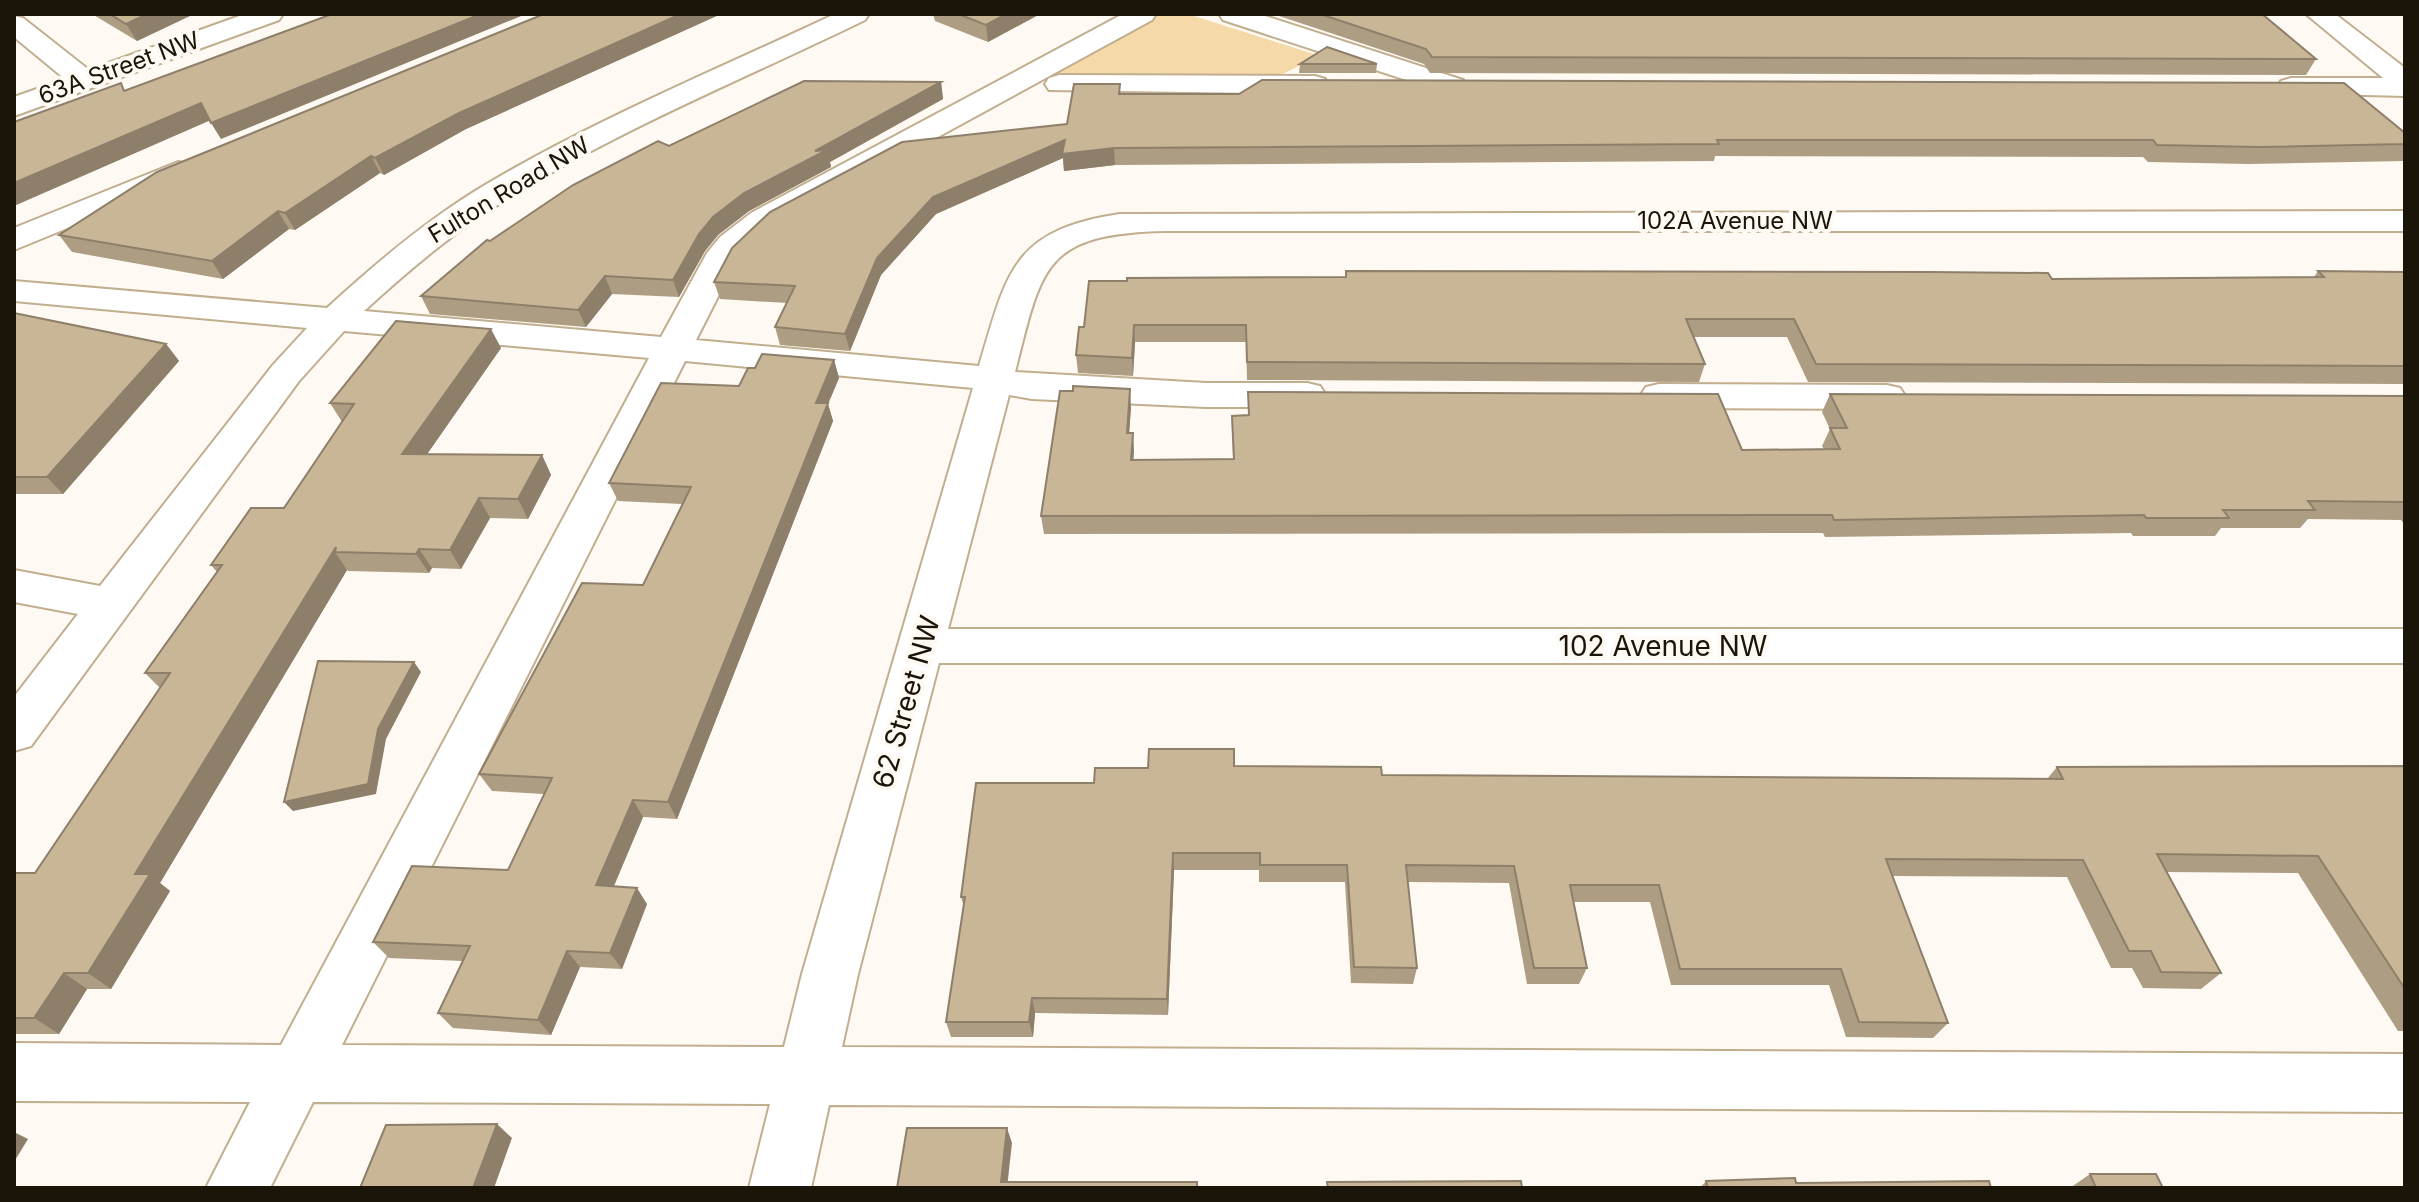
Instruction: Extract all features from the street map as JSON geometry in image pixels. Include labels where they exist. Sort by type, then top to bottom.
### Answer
[{"type":"street","name":"63A Street NW","points":[[14,107],[270,14]]},
{"type":"street","name":"Fulton Road NW","points":[[14,732],[286,373],[335,319],[421,244],[529,173],[856,14]]},
{"type":"street","points":[[237,1188],[671,347],[719,260],[745,232],[762,220],[1143,14]]},
{"type":"street","points":[[1232,14],[1453,86]]},
{"type":"street","points":[[2319,14],[2405,84]]},
{"type":"street","points":[[14,24],[85,81]]},
{"type":"street","points":[[1011,84],[1484,86]]},
{"type":"street","points":[[2271,87],[2405,84]]},
{"type":"street","points":[[14,240],[201,161]]},
{"type":"street","name":"102A Avenue NW","points":[[1068,236],[1108,224],[1165,221],[2405,221]]},
{"type":"street","name":"62 Street NW","points":[[780,1188],[830,974],[1019,289],[1028,269],[1068,236]]},
{"type":"street","points":[[14,291],[671,347],[958,374],[1047,388],[1206,395],[1334,396]]},
{"type":"street","points":[[1622,396],[1926,397]]},
{"type":"street","points":[[14,586],[110,604]]},
{"type":"street","name":"102 Avenue NW","points":[[922,646],[2405,646]]},
{"type":"street","points":[[14,1072],[2405,1083]]},
{"type":"shaded area","points":[[1146,14],[1188,14],[1320,56],[1266,82],[1058,82],[1049,64]]},
{"type":"building","points":[[110,14],[147,14],[126,24]]},
{"type":"building","points":[[332,14],[481,14],[211,123],[201,103],[14,183],[14,122],[121,83],[124,91]]},
{"type":"building","points":[[544,14],[681,14],[459,113],[375,158],[371,156],[285,213],[278,211],[212,261],[59,235],[157,172]]},
{"type":"building","points":[[958,14],[1006,14],[986,25]]},
{"type":"building","points":[[1320,14],[2262,14],[2316,59],[1432,57],[1426,49]]},
{"type":"building","points":[[1327,47],[1377,64],[1300,64]]},
{"type":"building","points":[[1262,80],[2344,83],[2405,133],[2405,144],[2259,147],[2157,145],[2153,140],[1717,140],[1719,144],[1114,148],[1062,154],[1065,140],[933,197],[877,258],[845,334],[775,327],[795,286],[714,282],[732,248],[770,212],[902,142],[1067,124],[1074,84],[1120,84],[1119,94],[1239,94]]},
{"type":"building","points":[[804,81],[941,82],[815,151],[827,150],[744,193],[713,217],[699,234],[673,280],[605,276],[578,310],[421,296],[487,240],[490,241],[573,185],[658,141],[669,146]]},
{"type":"building","points":[[1346,271],[2048,273],[2052,279],[2324,277],[2318,271],[2405,272],[2405,366],[1816,364],[1794,319],[1686,319],[1705,364],[1247,362],[1246,325],[1134,325],[1132,358],[1076,355],[1079,327],[1084,327],[1089,281],[1127,281],[1127,278],[1346,277]]},
{"type":"building","points":[[14,313],[166,344],[47,477],[14,477]]},
{"type":"building","points":[[396,321],[491,329],[402,454],[542,455],[518,499],[479,498],[450,550],[419,549],[416,554],[335,552],[336,547],[135,874],[150,874],[88,973],[64,973],[34,1018],[14,1018],[14,873],[35,873],[170,673],[145,673],[222,565],[211,565],[251,508],[284,508],[354,404],[330,403]]},
{"type":"building","points":[[762,354],[834,360],[816,403],[828,403],[668,802],[633,800],[596,885],[637,888],[610,953],[567,951],[538,1020],[438,1013],[470,946],[373,942],[412,866],[508,870],[552,778],[479,774],[582,583],[643,585],[691,487],[609,483],[661,383],[739,386],[748,368],[755,368]]},
{"type":"building","points":[[1073,386],[1130,389],[1127,433],[1133,433],[1131,460],[1234,459],[1232,416],[1249,415],[1248,392],[1718,394],[1742,450],[1840,449],[1830,428],[1847,428],[1830,394],[2405,396],[2405,502],[2308,501],[2315,510],[2223,510],[2229,518],[2146,518],[2144,515],[1834,520],[1832,515],[1041,516],[1060,391],[1073,391]]},
{"type":"building","points":[[318,661],[414,662],[378,729],[368,784],[284,802]]},
{"type":"building","points":[[1149,749],[1234,749],[1234,766],[1381,767],[1382,775],[2063,779],[2057,767],[2405,766],[2405,989],[2318,856],[2157,854],[2221,973],[2161,972],[2151,951],[2129,951],[2083,860],[1886,859],[1948,1023],[1859,1022],[1841,969],[1680,969],[1659,885],[1570,885],[1587,968],[1534,968],[1514,866],[1406,865],[1417,968],[1354,967],[1347,865],[1260,865],[1260,853],[1173,853],[1167,999],[1032,998],[1029,1022],[946,1022],[965,897],[961,897],[976,783],[1094,783],[1095,768],[1148,768]]},
{"type":"building","points":[[497,1124],[473,1188],[360,1188],[386,1125]]},
{"type":"building","points":[[907,1128],[1007,1128],[1001,1182],[1197,1182],[1197,1188],[897,1188]]},
{"type":"building","points":[[2090,1174],[2156,1174],[2163,1188],[2096,1188]]},
{"type":"building","points":[[1795,1178],[1796,1183],[1989,1181],[1991,1188],[1708,1188],[1706,1181]]},
{"type":"building","points":[[1521,1181],[1522,1188],[1328,1188],[1327,1182]]}]
